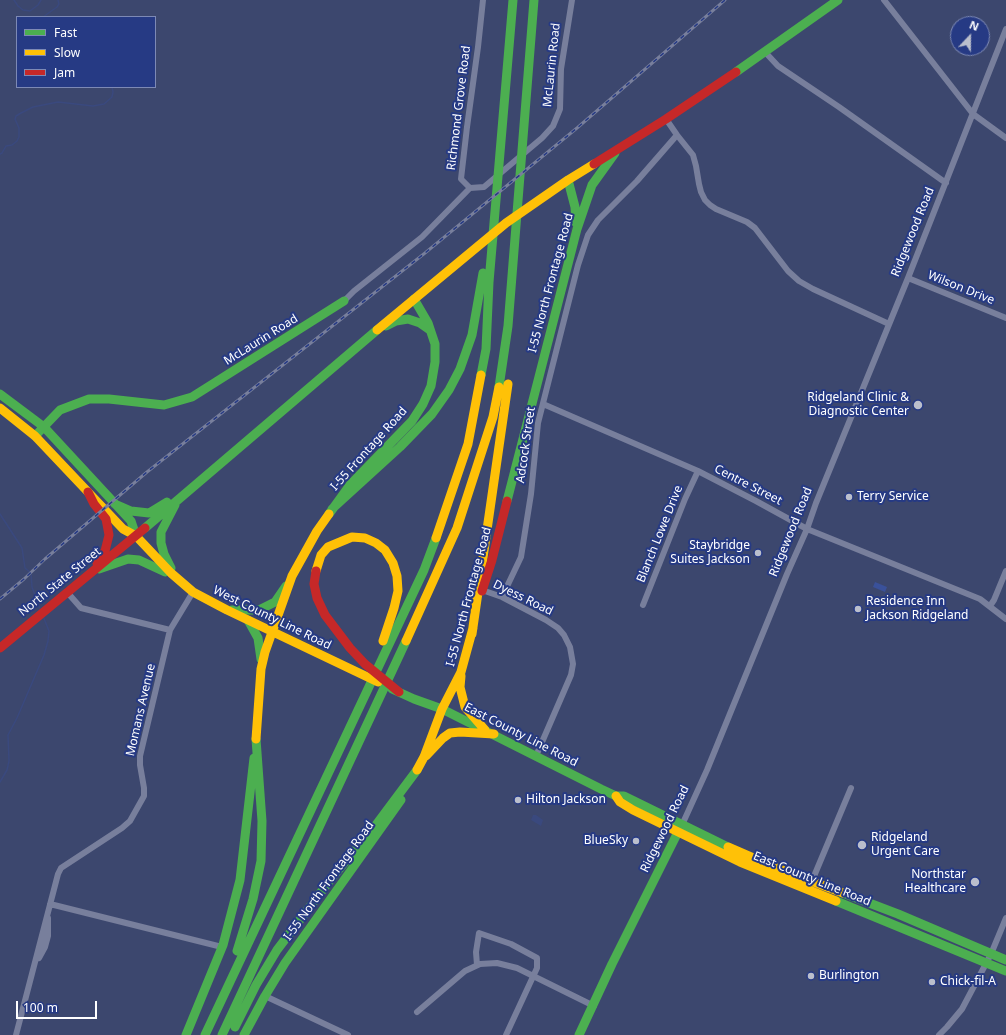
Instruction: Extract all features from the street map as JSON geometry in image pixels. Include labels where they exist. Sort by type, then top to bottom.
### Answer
[{"type":"main road","points":[[205,1035],[376,668],[424,570],[468,444],[486,349],[488,230],[499,180],[513,0]]},
{"type":"main road","points":[[222,1035],[386,686],[457,528],[493,417],[502,374],[508,326],[535,0]]},
{"type":"main road","points":[[115,504],[130,511],[149,513],[178,498],[235,452],[375,330],[506,224],[568,180],[666,119],[765,52],[838,0]]},
{"type":"main road","name":"I-55 North Frontage Road","points":[[244,1035],[265,996],[298,944],[402,800],[424,757],[442,708],[461,672],[472,634],[482,590],[492,560],[577,229],[592,185],[618,148]]},
{"type":"main road","points":[[568,180],[575,207],[577,229]]},
{"type":"main road","points":[[472,634],[512,355],[513,263]]},
{"type":"main road","points":[[332,509],[400,447],[432,414],[449,390],[460,369],[472,335],[479,300],[486,282]]},
{"type":"main road","name":"I-55 Frontage Road","points":[[261,669],[265,652],[292,576],[317,531],[350,485],[412,421],[432,386],[435,362],[435,344],[428,323],[414,299]]},
{"type":"main road","name":"McLaurin Road","points":[[35,436],[60,410],[89,399],[109,399],[164,405],[192,397],[344,301]]},
{"type":"main road","points":[[375,330],[396,321],[408,319],[420,323],[430,330]]},
{"type":"main road","name":"West County Line Road","points":[[4,396],[44,427],[131,521],[136,536]]},
{"type":"main road","name":"West County Line Road","points":[[0,408],[35,436],[123,529],[136,536],[175,577],[193,592],[227,610],[414,699]]},
{"type":"main road","points":[[88,492],[94,504],[106,519],[109,535],[105,552],[90,573]]},
{"type":"main road","points":[[175,577],[160,543],[161,532],[178,498]]},
{"type":"main road","name":"North State Street","points":[[0,648],[66,592],[136,536],[178,498]]},
{"type":"main road","points":[[376,668],[398,591],[397,576],[393,563],[385,550],[376,543],[365,538],[352,537],[328,547],[321,556],[315,574],[314,584],[317,598],[325,615],[350,648],[365,664],[399,692]]},
{"type":"main road","points":[[90,573],[128,559],[139,560],[175,577]]},
{"type":"main road","points":[[227,610],[259,610],[275,602],[292,576]]},
{"type":"main road","points":[[186,1035],[222,947],[240,880],[256,739],[261,669],[261,654],[258,638],[248,620]]},
{"type":"main road","points":[[461,672],[460,687],[465,707],[486,730]]},
{"type":"main road","name":"East County Line Road","points":[[414,699],[442,708],[616,796],[620,802],[767,864],[898,914],[1006,960]]},
{"type":"main road","points":[[424,757],[450,733],[460,732],[494,734]]},
{"type":"main road","points":[[205,1035],[239,945],[254,899],[261,861],[262,821],[256,739]]},
{"type":"main road","points":[[231,1035],[256,985],[276,950],[334,875],[374,828],[417,770]]},
{"type":"main road","name":"East County Line Road","points":[[680,828],[747,865],[1006,971]]},
{"type":"main road","name":"Ridgewood Road","points":[[579,1035],[594,1006],[612,964],[680,828]]},
{"type":"street","name":"Richmond Grove Road","points":[[470,188],[461,179],[483,0]]},
{"type":"street","name":"McLaurin Road","points":[[344,301],[354,291],[422,236],[470,188],[484,186],[542,138],[553,126],[560,109],[561,69],[572,0]]},
{"type":"street","points":[[884,0],[973,114],[1006,138]]},
{"type":"street","name":"Ridgewood Road","points":[[680,828],[707,770],[787,574],[807,529],[816,503],[908,278],[1006,29]]},
{"type":"street","points":[[765,52],[778,66],[839,107],[946,183]]},
{"type":"street","points":[[666,119],[693,155],[698,184],[705,200],[716,209],[747,222],[755,228],[788,271],[799,281],[889,324]]},
{"type":"street","name":"Adcock Street","points":[[502,597],[521,557],[531,494],[538,423],[576,272],[588,235],[598,220],[637,181],[677,135]]},
{"type":"street","name":"Wilson Drive","points":[[908,278],[1006,318]]},
{"type":"street","name":"Centre Street","points":[[543,404],[698,471],[807,529],[980,599],[1006,619]]},
{"type":"street","name":"Blanch Lowe Drive","points":[[643,605],[685,499],[698,471]]},
{"type":"street","points":[[990,606],[1006,571]]},
{"type":"street","name":"Dyess Road","points":[[482,590],[502,597],[558,628],[564,635],[572,655],[572,676],[536,756]]},
{"type":"street","points":[[66,592],[81,608],[170,630]]},
{"type":"street","name":"Momans Avenue","points":[[16,1035],[47,914],[61,868],[122,828],[130,821],[144,796],[140,756],[170,630],[193,592]]},
{"type":"street","points":[[812,880],[851,788]]},
{"type":"street","points":[[50,904],[222,947]]},
{"type":"street","points":[[939,1035],[947,1028],[962,1009],[991,954],[1006,918]]},
{"type":"street","points":[[477,965],[476,952],[479,933],[511,944],[536,956],[538,962],[534,976],[506,1035]]},
{"type":"street","points":[[417,1012],[465,971],[480,964],[497,963],[517,968],[594,1006]]},
{"type":"street","points":[[265,996],[348,1035]]},
{"type":"shaded area","points":[[875,582],[887,587],[885,592],[873,587]]},
{"type":"shaded area","points":[[533,815],[536,815],[543,820],[541,826],[531,820]]},
{"type":"waterway","points":[[14,0],[23,10],[30,11],[38,5],[41,0]]},
{"type":"waterway","points":[[44,16],[57,7],[59,4],[58,0]]},
{"type":"waterway","points":[[0,154],[6,146],[12,145],[17,141],[19,137],[19,128],[15,119],[16,116],[21,113],[33,107],[58,102],[93,106],[104,104],[112,97],[112,88]]},
{"type":"waterway","points":[[0,514],[22,548],[25,568],[31,573],[32,587],[40,609]]},
{"type":"waterway","points":[[0,782],[7,770],[9,761],[8,735],[17,718],[44,655],[48,641],[49,631],[43,616]]},
{"type":"railway","points":[[0,599],[147,472],[425,253],[577,128],[725,0]]},
{"type":"traffic: fast","points":[[481,375],[486,349],[489,282],[513,0]]},
{"type":"traffic: fast","points":[[499,387],[508,326],[534,0]]},
{"type":"traffic: fast","points":[[736,72],[838,0]]},
{"type":"traffic: fast","points":[[507,501],[577,229],[592,185],[615,153]]},
{"type":"traffic: fast","points":[[568,180],[575,207],[576,223]]},
{"type":"traffic: fast","points":[[332,509],[400,447],[432,414],[449,390],[460,369],[472,335],[483,273]]},
{"type":"traffic: fast","points":[[329,514],[350,485],[412,421],[423,404],[431,386],[435,362],[435,344],[428,323],[414,299]]},
{"type":"traffic: fast","points":[[35,436],[60,410],[89,399],[109,399],[164,405],[192,397],[344,301]]},
{"type":"traffic: fast","points":[[386,326],[396,321],[408,319],[420,323],[430,330]]},
{"type":"traffic: fast","points":[[145,528],[377,330]]},
{"type":"traffic: fast","points":[[0,394],[44,427],[131,521],[136,536]]},
{"type":"traffic: fast","points":[[115,504],[131,511],[149,513],[167,502]]},
{"type":"traffic: fast","points":[[171,568],[164,554],[161,543],[161,532],[175,505]]},
{"type":"traffic: fast","points":[[205,1035],[424,570],[436,538]]},
{"type":"traffic: fast","points":[[99,569],[128,559],[139,560],[165,572]]},
{"type":"traffic: fast","points":[[232,610],[259,610],[275,602],[286,586]]},
{"type":"traffic: fast","points":[[248,620],[258,638],[261,659]]},
{"type":"traffic: fast","points":[[222,1035],[406,641]]},
{"type":"traffic: fast","points":[[392,689],[442,709]]},
{"type":"traffic: fast","points":[[442,709],[601,789],[616,796],[624,796],[728,847]]},
{"type":"traffic: fast","points":[[237,951],[253,899],[261,861],[262,821],[256,739]]},
{"type":"traffic: fast","points":[[186,1035],[223,945],[240,880],[254,758]]},
{"type":"traffic: fast","points":[[235,1027],[256,985],[277,950],[334,875],[370,833],[417,770]]},
{"type":"traffic: fast","points":[[244,1035],[285,963],[401,800]]},
{"type":"traffic: fast","points":[[579,1035],[612,964],[680,828]]},
{"type":"traffic: fast","points":[[843,893],[898,914],[1006,960]]},
{"type":"traffic: fast","points":[[836,901],[1006,971]]},
{"type":"traffic: slow","points":[[377,330],[506,223],[594,164]]},
{"type":"traffic: slow","points":[[436,538],[468,444],[481,375]]},
{"type":"traffic: slow","points":[[472,634],[508,384]]},
{"type":"traffic: slow","points":[[406,641],[457,528],[493,417],[499,387]]},
{"type":"traffic: slow","points":[[0,408],[35,436],[123,529],[136,536]]},
{"type":"traffic: slow","points":[[256,739],[261,669],[265,652],[292,576],[317,531],[329,514]]},
{"type":"traffic: slow","points":[[136,536],[171,573],[193,592],[227,610],[378,682]]},
{"type":"traffic: slow","points":[[316,571],[321,555],[328,547],[352,537],[365,538],[376,543],[385,550],[393,563],[397,576],[398,591],[383,641]]},
{"type":"traffic: slow","points":[[417,770],[424,757],[442,709],[461,672],[473,628]]},
{"type":"traffic: slow","points":[[461,676],[460,687],[465,707],[485,730]]},
{"type":"traffic: slow","points":[[426,756],[443,738],[450,733],[460,732],[494,734]]},
{"type":"traffic: slow","points":[[616,796],[620,802],[633,810],[740,862],[836,901]]},
{"type":"traffic: slow","points":[[728,847],[774,867],[843,893]]},
{"type":"traffic: jam","points":[[594,164],[666,119],[736,72]]},
{"type":"traffic: jam","points":[[88,492],[94,504],[106,519],[109,535],[105,551],[97,563]]},
{"type":"traffic: jam","points":[[482,591],[492,560],[507,501]]},
{"type":"traffic: jam","points":[[0,648],[145,528]]},
{"type":"traffic: jam","points":[[316,571],[314,584],[317,598],[325,615],[350,648],[365,664],[399,692]]},
{"type":"place","name":"Ridgeland Clinic & Diagnostic Center","points":[[918,405]]},
{"type":"place","name":"Terry Service","points":[[849,497]]},
{"type":"place","name":"Staybridge Suites Jackson","points":[[758,553]]},
{"type":"place","name":"Residence Inn Jackson Ridgeland","points":[[858,609]]},
{"type":"place","name":"Hilton Jackson","points":[[518,800]]},
{"type":"place","name":"BlueSky","points":[[636,841]]},
{"type":"place","name":"Ridgeland Urgent Care","points":[[862,845]]},
{"type":"place","name":"Northstar Healthcare","points":[[975,882]]},
{"type":"place","name":"Burlington","points":[[811,976]]},
{"type":"place","name":"Chick-fil-A","points":[[932,982]]}]
